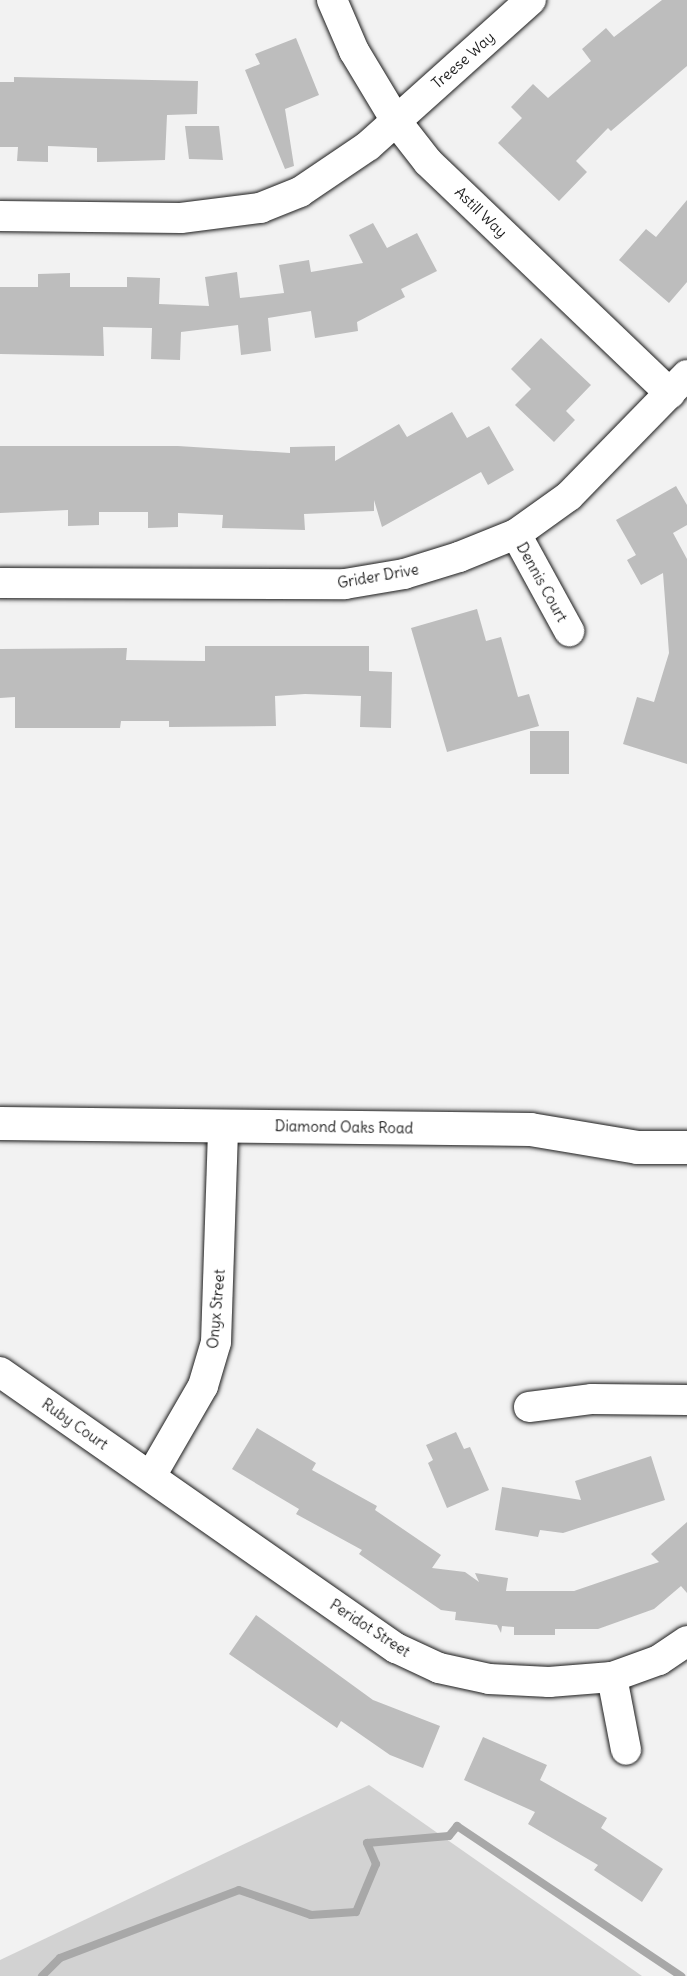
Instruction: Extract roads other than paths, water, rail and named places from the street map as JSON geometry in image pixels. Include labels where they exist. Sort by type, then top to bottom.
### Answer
[{"type":"street","name":"Astill Way","points":[[333,0],[354,51],[396,121],[428,162],[678,384]]},
{"type":"street","name":"Treese Way","points":[[396,121],[531,0]]},
{"type":"street","points":[[0,216],[181,218],[260,208],[335,171],[396,121]]},
{"type":"street","name":"Grider Drive","points":[[0,583],[345,584],[404,574],[516,534],[569,496],[678,384]]},
{"type":"street","name":"Dennis Court","points":[[516,534],[569,631]]},
{"type":"street","name":"Diamond Oaks Road","points":[[0,1123],[530,1129],[637,1146],[687,1147]]},
{"type":"street","name":"Onyx Street","points":[[151,1476],[202,1386],[216,1342],[223,1127]]},
{"type":"street","name":"Ruby Court","points":[[0,1372],[151,1476]]},
{"type":"street","points":[[529,1407],[592,1399],[687,1400]]},
{"type":"street","name":"Peridot Street","points":[[151,1476],[396,1648],[439,1668],[489,1678],[549,1682],[612,1677],[659,1660],[687,1641]]},
{"type":"street","points":[[612,1677],[626,1750]]},
{"type":"waterway","points":[[42,1976],[60,1958],[239,1890],[311,1915],[356,1912],[376,1864],[367,1843],[449,1836],[457,1826],[681,1976]]}]
